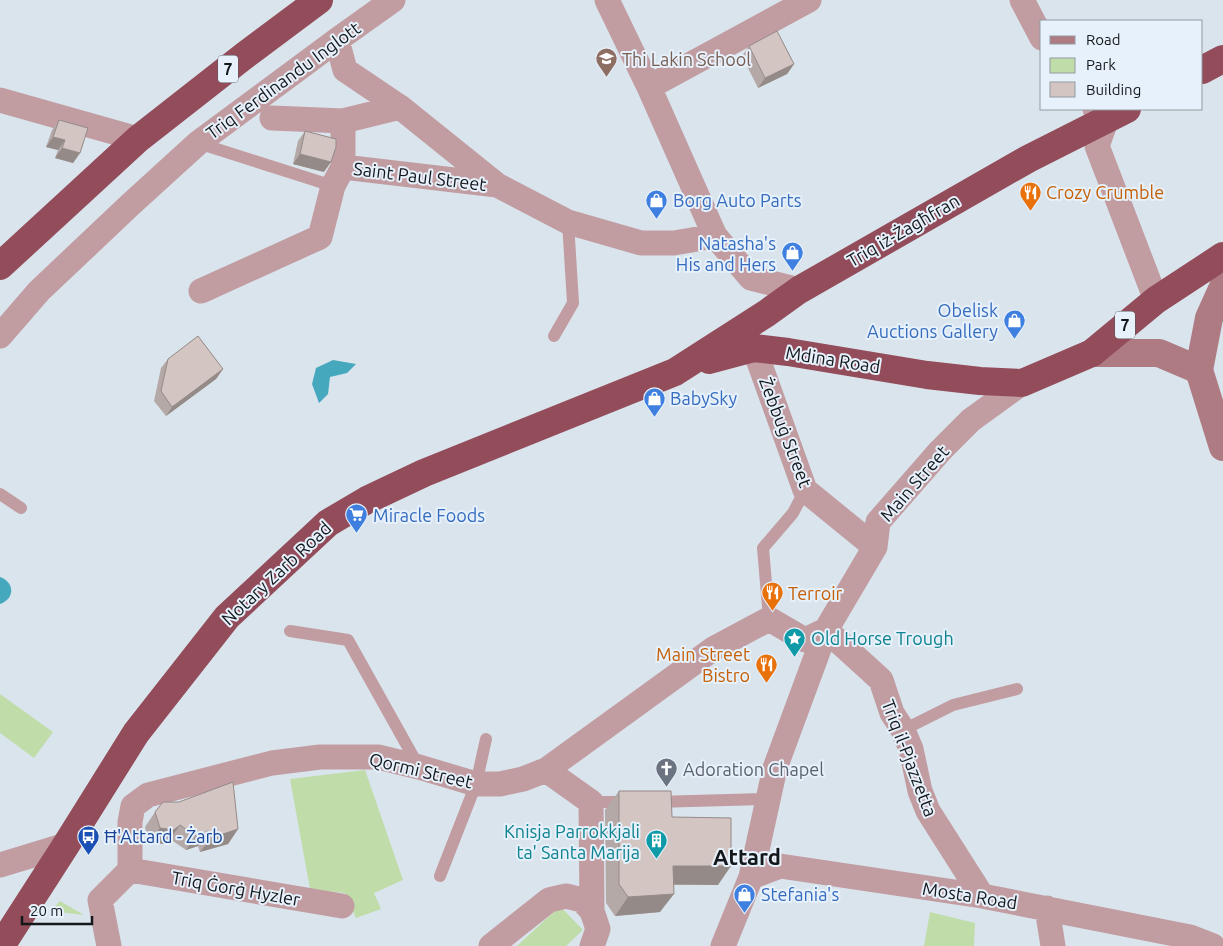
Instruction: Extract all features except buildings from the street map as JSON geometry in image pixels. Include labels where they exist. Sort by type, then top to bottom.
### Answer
[{"type":"highway","name":"7","points":[[0,266],[138,139],[244,56],[320,0]]},
{"type":"highway","points":[[1203,69],[1223,59]]},
{"type":"highway","name":"Triq iż-Żagħfran","points":[[681,369],[799,290],[1110,112]]},
{"type":"highway","name":"7","points":[[1022,383],[1092,353],[1156,300],[1223,256]]},
{"type":"highway","name":"Mdina Road","points":[[681,369],[754,348],[927,375],[980,381],[1022,383]]},
{"type":"highway","name":"Notary Zarb Road","points":[[1,946],[136,733],[226,617],[328,522],[367,500],[424,473],[681,369]]},
{"type":"street","name":"Triq Ferdinandu Inglott","points":[[198,143],[393,0]]},
{"type":"street","points":[[607,0],[649,87],[715,236],[751,278],[799,290]]},
{"type":"street","points":[[649,87],[809,0]]},
{"type":"street","points":[[1022,0],[1040,34]]},
{"type":"street","name":"Saint Paul Street","points":[[337,40],[345,70],[400,107],[497,185],[568,222],[641,243],[674,243],[715,236]]},
{"type":"street","points":[[0,100],[138,139]]},
{"type":"street","points":[[272,118],[343,121],[400,107]]},
{"type":"street","points":[[1110,112],[1097,146],[1156,300]]},
{"type":"street","name":"Saint Paul Street","points":[[201,291],[320,237],[338,176],[343,121]]},
{"type":"street","points":[[0,336],[39,291],[198,143]]},
{"type":"street","name":"Saint Paul Street","points":[[338,176],[497,185]]},
{"type":"street","points":[[1223,287],[1209,318],[1199,370],[1223,447]]},
{"type":"street","name":"Żebbuġ Street","points":[[754,348],[805,490],[875,547]]},
{"type":"street","points":[[1092,353],[1159,353],[1199,370]]},
{"type":"street","name":"Main Street","points":[[723,946],[751,878],[775,768],[826,630],[875,547],[878,522],[940,451],[971,420],[1022,383]]},
{"type":"street","points":[[769,620],[805,640],[826,630]]},
{"type":"street","name":"Qormi Street","points":[[130,870],[130,822],[133,806],[148,795],[272,764],[320,757],[378,757],[476,784],[500,784],[523,779],[546,770],[712,649],[769,620]]},
{"type":"street","name":"Triq il-Pjazzetta","points":[[826,630],[881,680],[892,713],[903,730],[911,749],[920,791],[928,811],[982,896]]},
{"type":"street","points":[[546,770],[591,802],[594,929]]},
{"type":"street","points":[[0,865],[66,845]]},
{"type":"street","name":"Mosta Road","points":[[751,878],[780,866],[982,896],[1047,908],[1191,943],[1223,932]]},
{"type":"street","points":[[110,946],[100,900],[130,870]]},
{"type":"street","name":"Triq Ġorġ Hyzler","points":[[130,870],[342,906]]},
{"type":"street","points":[[491,946],[550,900],[566,896],[582,900],[594,929]]},
{"type":"street","points":[[1047,908],[1053,946]]},
{"type":"lane","points":[[198,143],[338,176]]},
{"type":"lane","points":[[554,336],[572,303],[568,222]]},
{"type":"lane","points":[[769,620],[763,548],[793,513],[805,490]]},
{"type":"lane","points":[[0,494],[21,508]]},
{"type":"lane","points":[[290,631],[348,640],[419,767]]},
{"type":"lane","points":[[903,730],[953,705],[1017,688]]},
{"type":"lane","points":[[440,876],[476,784],[486,739]]},
{"type":"lane","points":[[591,802],[768,799]]},
{"type":"green space","points":[[0,694],[53,732],[34,758],[0,733]]},
{"type":"green space","points":[[365,770],[403,880],[374,893],[381,909],[356,918],[345,893],[310,889],[290,779]]},
{"type":"green space","points":[[60,901],[84,915],[50,911]]},
{"type":"green space","points":[[560,906],[583,930],[566,946],[517,946]]},
{"type":"green space","points":[[930,912],[975,923],[974,946],[924,946]]},
{"type":"water","points":[[333,360],[356,364],[347,373],[330,377],[328,394],[319,403],[312,384],[316,368]]},
{"type":"water","points":[[0,577],[5,579],[11,586],[11,595],[5,602],[0,604]]},
{"type":"place","name":"Thi Lakin School","points":[[606,78]]},
{"type":"place","name":"Crozy Crumble","points":[[1030,211]]},
{"type":"place","name":"Borg Auto Parts","points":[[657,219]]},
{"type":"place","name":"Natasha's His and Hers","points":[[792,272]]},
{"type":"place","name":"Obelisk Auctions Gallery","points":[[1014,339]]},
{"type":"place","name":"BabySky","points":[[654,417]]},
{"type":"place","name":"Miracle Foods","points":[[357,534]]},
{"type":"place","name":"Terroir","points":[[772,612]]},
{"type":"place","name":"Old Horse Trough","points":[[795,657]]},
{"type":"place","name":"Main Street Bistro","points":[[766,683]]},
{"type":"place","name":"Adoration Chapel","points":[[667,788]]},
{"type":"place","name":"Ħ'Attard - Żarb","points":[[88,855]]},
{"type":"place","name":"Knisja Parrokkjali ta' Santa Marija","points":[[656,860]]},
{"type":"place","name":"Stefania's","points":[[745,913]]},
{"type":"district","name":"Attard","points":[[747,856]]}]
